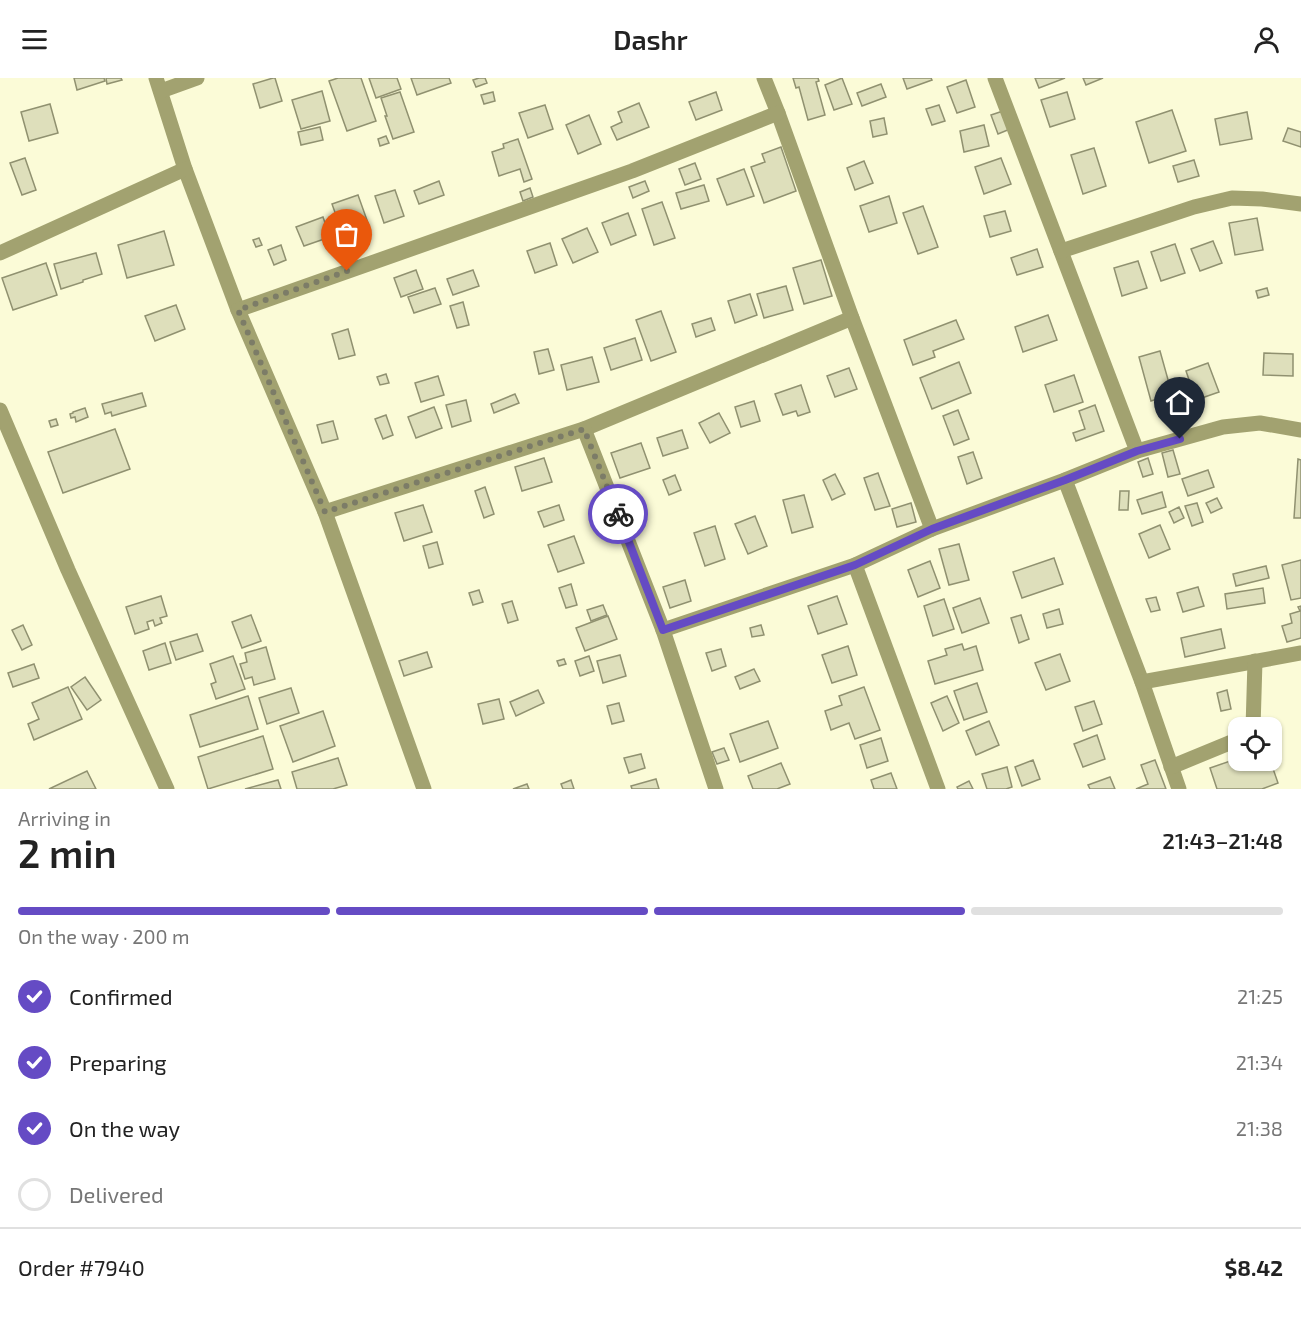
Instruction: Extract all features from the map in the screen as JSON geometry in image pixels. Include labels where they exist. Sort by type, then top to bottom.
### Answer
[{"type":"street","points":[[197,78],[159,84],[185,169],[238,310],[325,512],[424,789]]},
{"type":"street","points":[[764,78],[932,529]]},
{"type":"street","points":[[995,78],[1137,451]]},
{"type":"street","points":[[238,310],[632,171],[778,112]]},
{"type":"street","points":[[0,253],[185,169]]},
{"type":"street","points":[[1061,251],[1194,207],[1232,198],[1301,204]]},
{"type":"street","points":[[325,512],[584,429],[852,318]]},
{"type":"street","points":[[0,410],[68,570],[168,789]]},
{"type":"street","points":[[663,630],[855,565],[932,529],[1137,451],[1223,427],[1260,423],[1301,430]]},
{"type":"street","points":[[584,429],[663,630],[716,789]]},
{"type":"street","points":[[1065,480],[1142,682],[1179,789]]},
{"type":"street","points":[[855,565],[938,789]]},
{"type":"street","points":[[1142,682],[1301,653]]},
{"type":"street","points":[[1253,717],[1255,661]]},
{"type":"street","points":[[1171,767],[1228,744]]},
{"type":"building","points":[[74,78],[104,78],[105,81],[77,90]]},
{"type":"building","points":[[106,78],[121,78],[122,80],[107,84]]},
{"type":"building","points":[[275,78],[282,101],[260,108],[253,84]]},
{"type":"building","points":[[338,78],[361,78],[376,121],[347,131],[329,81]]},
{"type":"building","points":[[369,78],[397,78],[401,89],[376,98]]},
{"type":"building","points":[[411,78],[449,78],[451,83],[417,95]]},
{"type":"building","points":[[485,78],[487,83],[476,87],[473,80]]},
{"type":"building","points":[[793,78],[818,78],[819,81],[816,82],[825,115],[808,120],[799,87],[796,88]]},
{"type":"building","points":[[842,78],[852,104],[834,110],[825,85]]},
{"type":"building","points":[[903,78],[931,78],[932,80],[907,89]]},
{"type":"building","points":[[1035,78],[1065,78],[1039,88]]},
{"type":"building","points":[[1083,78],[1103,78],[1086,85]]},
{"type":"building","points":[[966,80],[975,107],[957,113],[947,87]]},
{"type":"building","points":[[881,84],[886,97],[862,106],[857,93]]},
{"type":"building","points":[[322,91],[330,121],[301,129],[292,100]]},
{"type":"building","points":[[400,92],[414,132],[393,139],[381,98]]},
{"type":"building","points":[[493,92],[495,101],[484,104],[481,95]]},
{"type":"building","points":[[716,92],[722,110],[696,120],[689,102]]},
{"type":"building","points":[[1067,92],[1075,119],[1050,127],[1041,100]]},
{"type":"building","points":[[639,103],[649,127],[617,140],[611,127],[622,122],[618,112]]},
{"type":"building","points":[[50,104],[58,133],[29,141],[21,112]]},
{"type":"building","points":[[545,105],[553,129],[528,138],[519,113]]},
{"type":"building","points":[[939,105],[945,121],[932,125],[926,109]]},
{"type":"building","points":[[1172,110],[1186,151],[1149,163],[1136,122]]},
{"type":"building","points":[[1003,111],[1010,129],[998,134],[991,115]]},
{"type":"building","points":[[1247,112],[1252,139],[1220,145],[1215,119]]},
{"type":"building","points":[[589,115],[601,144],[578,154],[566,125]]},
{"type":"building","points":[[884,118],[887,134],[873,137],[870,121]]},
{"type":"building","points":[[984,125],[989,146],[964,152],[960,131]]},
{"type":"building","points":[[320,127],[323,140],[301,145],[298,132]]},
{"type":"building","points":[[1288,128],[1301,132],[1301,147],[1283,141]]},
{"type":"building","points":[[386,136],[389,143],[380,146],[378,139]]},
{"type":"building","points":[[518,139],[532,179],[524,182],[520,169],[499,176],[492,152],[504,148],[503,144]]},
{"type":"building","points":[[781,147],[796,191],[764,203],[751,167],[765,162],[762,154]]},
{"type":"building","points":[[1094,148],[1106,186],[1083,194],[1071,155]]},
{"type":"building","points":[[25,158],[36,190],[22,195],[10,163]]},
{"type":"building","points":[[1001,158],[1011,184],[984,194],[975,167]]},
{"type":"building","points":[[1194,160],[1199,176],[1178,182],[1173,166]]},
{"type":"building","points":[[864,161],[873,183],[855,190],[847,168]]},
{"type":"building","points":[[695,163],[701,179],[685,185],[679,169]]},
{"type":"building","points":[[744,169],[754,196],[727,205],[717,179]]},
{"type":"building","points":[[439,181],[444,195],[419,204],[414,191]]},
{"type":"building","points":[[645,181],[649,191],[633,198],[629,187]]},
{"type":"building","points":[[704,185],[709,201],[681,209],[676,193]]},
{"type":"building","points":[[530,188],[533,197],[523,201],[520,192]]},
{"type":"building","points":[[395,190],[404,216],[384,223],[375,196]]},
{"type":"building","points":[[358,195],[368,223],[342,232],[332,204]]},
{"type":"building","points":[[889,196],[897,223],[869,232],[860,206]]},
{"type":"building","points":[[662,202],[675,238],[654,245],[642,209]]},
{"type":"building","points":[[923,206],[938,247],[918,254],[903,213]]},
{"type":"building","points":[[1005,211],[1011,231],[990,237],[984,216]]},
{"type":"building","points":[[628,213],[636,235],[611,245],[602,223]]},
{"type":"building","points":[[323,217],[330,237],[304,246],[296,227]]},
{"type":"building","points":[[1257,218],[1263,250],[1235,255],[1229,223]]},
{"type":"building","points":[[587,228],[598,252],[573,263],[562,239]]},
{"type":"building","points":[[164,231],[174,265],[127,278],[118,245]]},
{"type":"building","points":[[259,238],[262,245],[256,247],[253,240]]},
{"type":"building","points":[[1213,241],[1222,263],[1200,271],[1191,249]]},
{"type":"building","points":[[550,243],[557,265],[535,273],[527,251]]},
{"type":"building","points":[[1175,244],[1185,273],[1161,281],[1151,252]]},
{"type":"building","points":[[281,245],[286,260],[274,265],[268,250]]},
{"type":"building","points":[[1037,249],[1043,267],[1017,275],[1011,258]]},
{"type":"building","points":[[96,253],[102,274],[61,289],[54,264]]},
{"type":"building","points":[[821,260],[832,296],[804,304],[793,268]]},
{"type":"building","points":[[1138,261],[1147,288],[1122,296],[1114,268]]},
{"type":"building","points":[[46,263],[57,295],[13,310],[2,278]]},
{"type":"building","points":[[416,270],[423,289],[401,297],[394,278]]},
{"type":"building","points":[[473,270],[479,286],[453,295],[447,279]]},
{"type":"building","points":[[786,286],[793,310],[764,318],[757,294]]},
{"type":"building","points":[[435,288],[441,304],[414,313],[408,297]]},
{"type":"building","points":[[1267,288],[1269,295],[1258,298],[1256,291]]},
{"type":"building","points":[[750,294],[757,315],[735,323],[728,301]]},
{"type":"building","points":[[463,302],[469,325],[457,328],[450,306]]},
{"type":"building","points":[[176,305],[185,329],[155,341],[145,316]]},
{"type":"building","points":[[661,311],[676,352],[651,361],[636,320]]},
{"type":"building","points":[[1048,315],[1057,340],[1023,352],[1015,327]]},
{"type":"building","points":[[711,318],[715,330],[696,337],[692,324]]},
{"type":"building","points":[[956,320],[964,339],[933,351],[935,357],[913,365],[904,340]]},
{"type":"building","points":[[348,329],[355,355],[339,359],[332,334]]},
{"type":"building","points":[[635,338],[642,360],[611,370],[604,348]]},
{"type":"building","points":[[548,349],[554,370],[539,374],[534,352]]},
{"type":"building","points":[[1160,351],[1172,394],[1151,401],[1139,357]]},
{"type":"building","points":[[1264,353],[1293,354],[1293,376],[1263,375]]},
{"type":"building","points":[[592,357],[599,382],[567,390],[561,365]]},
{"type":"building","points":[[959,362],[971,393],[932,409],[920,378]]},
{"type":"building","points":[[1208,363],[1219,392],[1196,400],[1186,371]]},
{"type":"building","points":[[849,368],[857,389],[835,397],[827,376]]},
{"type":"building","points":[[386,374],[389,383],[380,385],[377,377]]},
{"type":"building","points":[[1074,375],[1083,402],[1054,412],[1045,385]]},
{"type":"building","points":[[438,376],[444,395],[421,402],[415,383]]},
{"type":"building","points":[[801,385],[810,412],[798,416],[796,411],[783,415],[775,394]]},
{"type":"building","points":[[142,393],[146,406],[112,416],[111,412],[105,414],[102,404]]},
{"type":"building","points":[[515,394],[519,403],[494,413],[491,404]]},
{"type":"building","points":[[466,400],[471,421],[452,427],[446,405]]},
{"type":"building","points":[[754,401],[760,421],[741,427],[735,407]]},
{"type":"building","points":[[1095,405],[1104,431],[1076,441],[1073,433],[1085,429],[1079,411]]},
{"type":"building","points":[[434,407],[442,428],[416,438],[408,417]]},
{"type":"building","points":[[85,408],[88,417],[76,422],[75,417],[71,418],[70,414]]},
{"type":"building","points":[[958,410],[969,439],[954,445],[943,416]]},
{"type":"building","points":[[719,413],[730,433],[710,443],[699,423]]},
{"type":"building","points":[[386,415],[393,435],[383,439],[375,419]]},
{"type":"building","points":[[56,419],[58,425],[51,427],[49,421]]},
{"type":"building","points":[[333,421],[338,439],[322,443],[317,425]]},
{"type":"building","points":[[115,429],[130,469],[63,493],[48,452]]},
{"type":"building","points":[[682,430],[688,448],[663,456],[657,438]]},
{"type":"building","points":[[641,443],[650,468],[620,478],[611,453]]},
{"type":"building","points":[[1173,450],[1180,474],[1168,477],[1162,453]]},
{"type":"building","points":[[973,452],[982,478],[967,484],[958,457]]},
{"type":"building","points":[[544,458],[552,482],[522,491],[515,467]]},
{"type":"building","points":[[1148,458],[1153,474],[1143,477],[1138,462]]},
{"type":"building","points":[[1298,459],[1301,460],[1301,518],[1294,518]]},
{"type":"building","points":[[1208,470],[1214,487],[1188,496],[1182,479]]},
{"type":"building","points":[[878,473],[890,506],[875,510],[864,478]]},
{"type":"building","points":[[835,474],[845,494],[832,500],[823,480]]},
{"type":"building","points":[[675,475],[681,490],[669,495],[663,480]]},
{"type":"building","points":[[485,487],[494,514],[484,518],[475,491]]},
{"type":"building","points":[[1120,491],[1129,491],[1128,510],[1119,510]]},
{"type":"building","points":[[1162,492],[1166,507],[1142,514],[1137,500]]},
{"type":"building","points":[[804,495],[813,527],[792,533],[783,500]]},
{"type":"building","points":[[1217,498],[1222,508],[1211,513],[1206,503]]},
{"type":"building","points":[[911,503],[916,522],[897,527],[892,509]]},
{"type":"building","points":[[1197,503],[1203,522],[1192,526],[1185,506]]},
{"type":"building","points":[[423,505],[432,532],[404,541],[395,513]]},
{"type":"building","points":[[559,505],[564,520],[544,527],[538,512]]},
{"type":"building","points":[[1179,507],[1184,518],[1174,523],[1169,512]]},
{"type":"building","points":[[755,516],[767,546],[748,554],[735,524]]},
{"type":"building","points":[[1160,525],[1170,549],[1149,558],[1139,534]]},
{"type":"building","points":[[715,526],[725,559],[705,566],[694,533]]},
{"type":"building","points":[[574,536],[584,563],[558,572],[548,545]]},
{"type":"building","points":[[437,542],[443,564],[429,568],[423,546]]},
{"type":"building","points":[[959,544],[969,580],[949,585],[939,549]]},
{"type":"building","points":[[1054,558],[1063,584],[1022,598],[1013,572]]},
{"type":"building","points":[[1301,560],[1301,598],[1291,600],[1282,565]]},
{"type":"building","points":[[930,561],[940,588],[918,597],[908,570]]},
{"type":"building","points":[[1266,566],[1269,578],[1236,586],[1233,574]]},
{"type":"building","points":[[685,580],[691,601],[670,608],[663,587]]},
{"type":"building","points":[[571,584],[577,605],[566,608],[559,588]]},
{"type":"building","points":[[1198,587],[1204,606],[1183,612],[1177,593]]},
{"type":"building","points":[[1263,588],[1265,603],[1227,609],[1225,594]]},
{"type":"building","points":[[479,590],[483,602],[473,605],[469,593]]},
{"type":"building","points":[[161,596],[167,616],[160,618],[162,623],[155,626],[153,620],[147,622],[149,629],[135,634],[126,607]]},
{"type":"building","points":[[837,596],[847,624],[818,634],[808,606]]},
{"type":"building","points":[[1156,597],[1160,610],[1151,612],[1146,599]]},
{"type":"building","points":[[980,598],[989,623],[962,633],[953,608]]},
{"type":"building","points":[[944,599],[954,629],[933,636],[924,606]]},
{"type":"building","points":[[512,601],[518,620],[508,623],[502,604]]},
{"type":"building","points":[[603,605],[607,615],[591,621],[587,610]]},
{"type":"building","points":[[1301,606],[1301,638],[1287,642],[1282,626],[1292,623],[1290,614],[1300,611],[1298,607]]},
{"type":"building","points":[[1059,609],[1063,624],[1047,628],[1043,614]]},
{"type":"building","points":[[251,615],[261,641],[242,648],[232,622]]},
{"type":"building","points":[[1021,615],[1029,639],[1019,643],[1011,618]]},
{"type":"building","points":[[608,616],[617,639],[585,651],[576,628]]},
{"type":"building","points":[[23,625],[32,645],[22,650],[12,630]]},
{"type":"building","points":[[761,625],[764,635],[752,637],[750,628]]},
{"type":"building","points":[[1221,629],[1225,648],[1185,657],[1181,638]]},
{"type":"building","points":[[197,634],[203,651],[176,660],[170,642]]},
{"type":"building","points":[[165,643],[171,663],[149,670],[143,651]]},
{"type":"building","points":[[962,644],[964,650],[976,646],[983,670],[935,684],[928,661],[947,655],[945,649]]},
{"type":"building","points":[[848,646],[857,675],[832,683],[822,655]]},
{"type":"building","points":[[266,647],[275,679],[254,685],[252,677],[245,679],[240,664],[247,662],[245,653]]},
{"type":"building","points":[[721,649],[726,666],[712,671],[706,653]]},
{"type":"building","points":[[427,652],[432,667],[404,676],[399,661]]},
{"type":"building","points":[[1060,654],[1070,681],[1046,690],[1035,663]]},
{"type":"building","points":[[620,655],[626,676],[603,683],[597,661]]},
{"type":"building","points":[[233,656],[245,689],[216,699],[211,684],[216,682],[210,664]]},
{"type":"building","points":[[589,656],[594,671],[580,676],[575,661]]},
{"type":"building","points":[[564,659],[566,664],[559,666],[557,661]]},
{"type":"building","points":[[34,664],[39,678],[13,687],[8,673]]},
{"type":"building","points":[[754,669],[760,681],[740,689],[735,677]]},
{"type":"building","points":[[85,677],[101,700],[87,710],[71,687]]},
{"type":"building","points":[[977,683],[987,712],[964,720],[954,691]]},
{"type":"building","points":[[68,687],[82,719],[34,740],[28,724],[39,719],[32,703]]},
{"type":"building","points":[[864,687],[880,730],[855,739],[849,723],[831,730],[825,711],[842,705],[839,696]]},
{"type":"building","points":[[291,688],[299,713],[267,724],[259,698]]},
{"type":"building","points":[[538,690],[544,703],[516,716],[510,702]]},
{"type":"building","points":[[1227,690],[1231,709],[1221,711],[1217,693]]},
{"type":"building","points":[[248,696],[258,729],[200,747],[190,715]]},
{"type":"building","points":[[947,696],[959,723],[943,731],[931,703]]},
{"type":"building","points":[[499,699],[504,719],[483,724],[478,704]]},
{"type":"building","points":[[1094,701],[1102,724],[1083,731],[1075,707]]},
{"type":"building","points":[[619,703],[624,721],[612,724],[607,706]]},
{"type":"building","points":[[323,711],[335,746],[293,762],[280,726]]},
{"type":"building","points":[[768,721],[778,748],[740,762],[730,734]]},
{"type":"building","points":[[989,721],[999,745],[976,755],[966,731]]},
{"type":"building","points":[[1097,735],[1105,759],[1083,767],[1074,744]]},
{"type":"building","points":[[263,736],[273,769],[208,789],[198,757]]},
{"type":"building","points":[[881,738],[888,761],[867,768],[860,745]]},
{"type":"building","points":[[724,748],[729,760],[717,764],[712,752]]},
{"type":"building","points":[[641,754],[645,768],[629,773],[624,758]]},
{"type":"building","points":[[338,758],[347,785],[333,789],[297,789],[292,772]]},
{"type":"building","points":[[1033,760],[1040,779],[1022,786],[1015,767]]},
{"type":"building","points":[[1155,760],[1166,789],[1136,789],[1148,784],[1141,765]]},
{"type":"building","points":[[1228,762],[1228,771],[1274,771],[1278,783],[1262,789],[1217,789],[1210,768]]},
{"type":"building","points":[[781,763],[790,784],[777,789],[753,789],[748,776]]},
{"type":"building","points":[[1007,767],[1012,787],[987,789],[982,774]]},
{"type":"building","points":[[87,771],[96,789],[49,789]]},
{"type":"building","points":[[891,773],[897,789],[874,789],[871,780]]},
{"type":"building","points":[[1110,777],[1115,789],[1090,789],[1088,785]]},
{"type":"building","points":[[656,779],[659,789],[632,789],[631,786]]},
{"type":"building","points":[[278,780],[281,789],[245,789]]},
{"type":"building","points":[[571,780],[574,789],[563,789],[561,784]]},
{"type":"building","points":[[969,781],[973,789],[958,789],[957,787]]},
{"type":"building","points":[[527,784],[529,789],[513,789]]},
{"type":"way so far","points":[[347,271],[238,310],[325,512],[584,429],[618,514]]},
{"type":"route","points":[[618,514],[663,630],[855,565],[932,529],[1137,451],[1180,439]]}]
